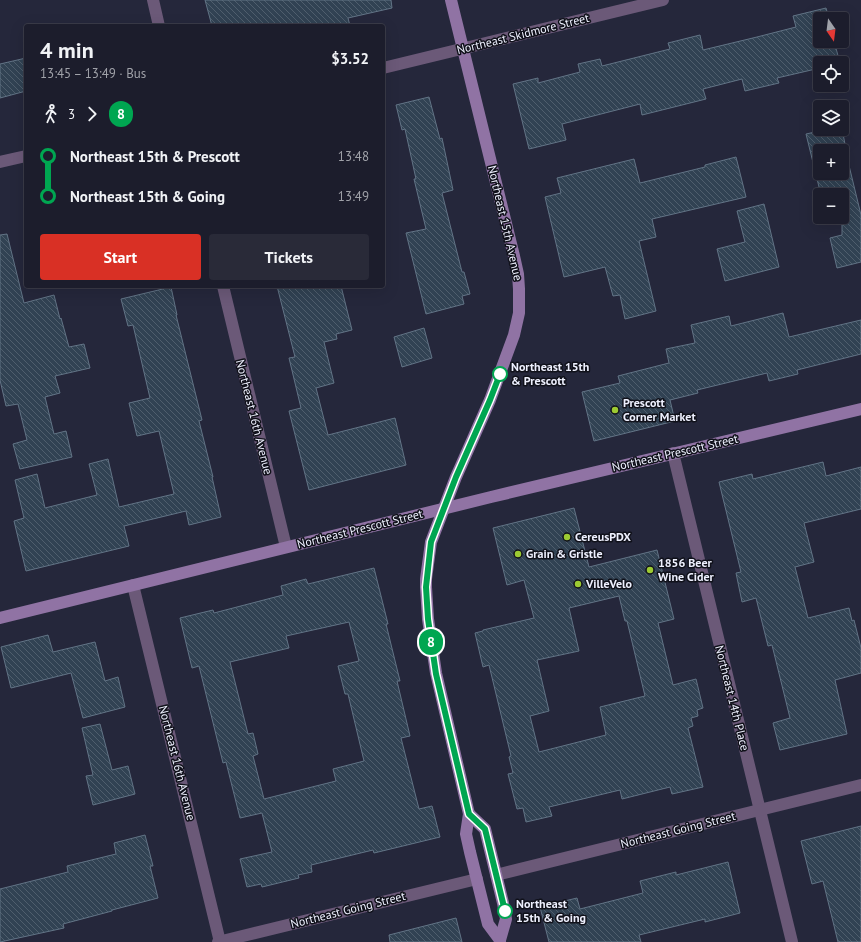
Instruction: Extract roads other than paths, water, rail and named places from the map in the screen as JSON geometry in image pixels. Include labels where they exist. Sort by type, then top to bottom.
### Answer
[{"type":"street","points":[[152,0],[158,24]]},
{"type":"street","name":"Northeast 15th Avenue","points":[[451,0],[514,256],[520,290],[519,313],[514,336],[506,360],[456,477],[431,542],[426,587],[428,619],[436,674],[469,814],[466,834],[488,924],[500,941]]},
{"type":"street","name":"Northeast Skidmore Street","points":[[385,68],[663,0]]},
{"type":"street","points":[[0,162],[24,156]]},
{"type":"street","name":"Northeast 16th Avenue","points":[[223,288],[286,547]]},
{"type":"street","name":"Northeast Prescott Street","points":[[0,618],[673,453],[861,409]]},
{"type":"street","name":"Northeast 14th Place","points":[[673,453],[792,942]]},
{"type":"street","name":"Northeast 16th Avenue","points":[[133,585],[220,942]]},
{"type":"street","name":"Northeast Going Street","points":[[496,875],[861,785]]},
{"type":"street","name":"Northeast 15th Avenue","points":[[469,814],[485,829],[506,919],[500,941]]},
{"type":"street","name":"Northeast Going Street","points":[[220,942],[477,879]]},
{"type":"place","name":"Northeast 15th & Prescott","points":[[500,374]]},
{"type":"place","name":"Prescott Corner Market","points":[[615,410]]},
{"type":"place","name":"CereusPDX","points":[[567,537]]},
{"type":"place","name":"Grain & Gristle","points":[[518,554]]},
{"type":"place","name":"1856 Beer Wine Cider","points":[[650,570]]},
{"type":"place","name":"VilleVelo","points":[[578,584]]},
{"type":"place","name":"Northeast 15th & Going","points":[[505,911]]}]
